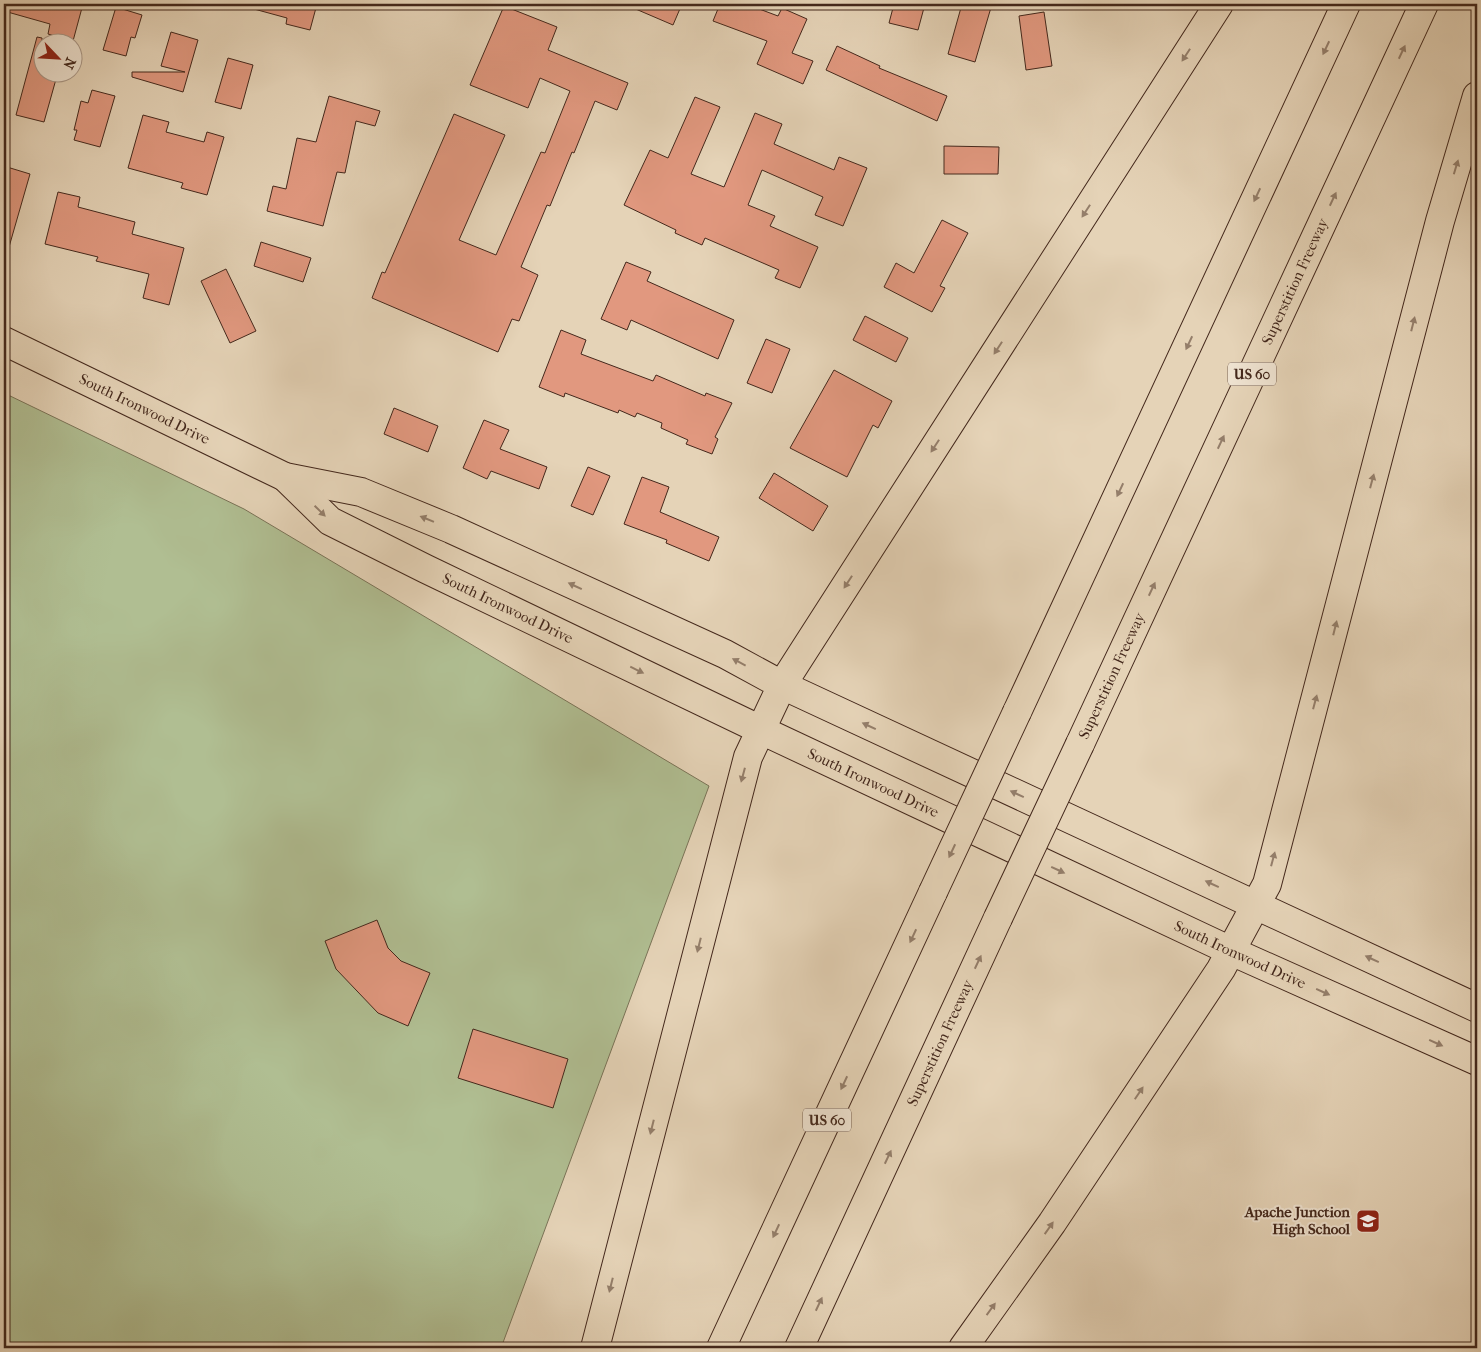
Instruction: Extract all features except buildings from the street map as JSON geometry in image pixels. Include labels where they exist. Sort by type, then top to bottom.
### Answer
[{"type":"main road","points":[[595,1348],[748,757],[782,685],[1219,4]]},
{"type":"main road","name":"US 60","points":[[721,1348],[1346,4]]},
{"type":"main road","name":"Superstition Freeway","points":[[799,1348],[1424,4]]},
{"type":"main road","points":[[963,1348],[1052,1223],[1231,951],[1267,884],[1440,221],[1477,96]]},
{"type":"main road","name":"South Ironwood Drive","points":[[4,341],[285,477],[361,492],[451,529],[725,654],[782,685],[1477,1008]]},
{"type":"main road","name":"South Ironwood Drive","points":[[285,477],[330,521],[761,730],[1231,951],[1477,1061]]},
{"type":"green space","points":[[4,393],[244,509],[709,786],[501,1348],[4,1348]]},
{"type":"place","name":"Apache Junction High School","points":[[1368,1221]]}]
